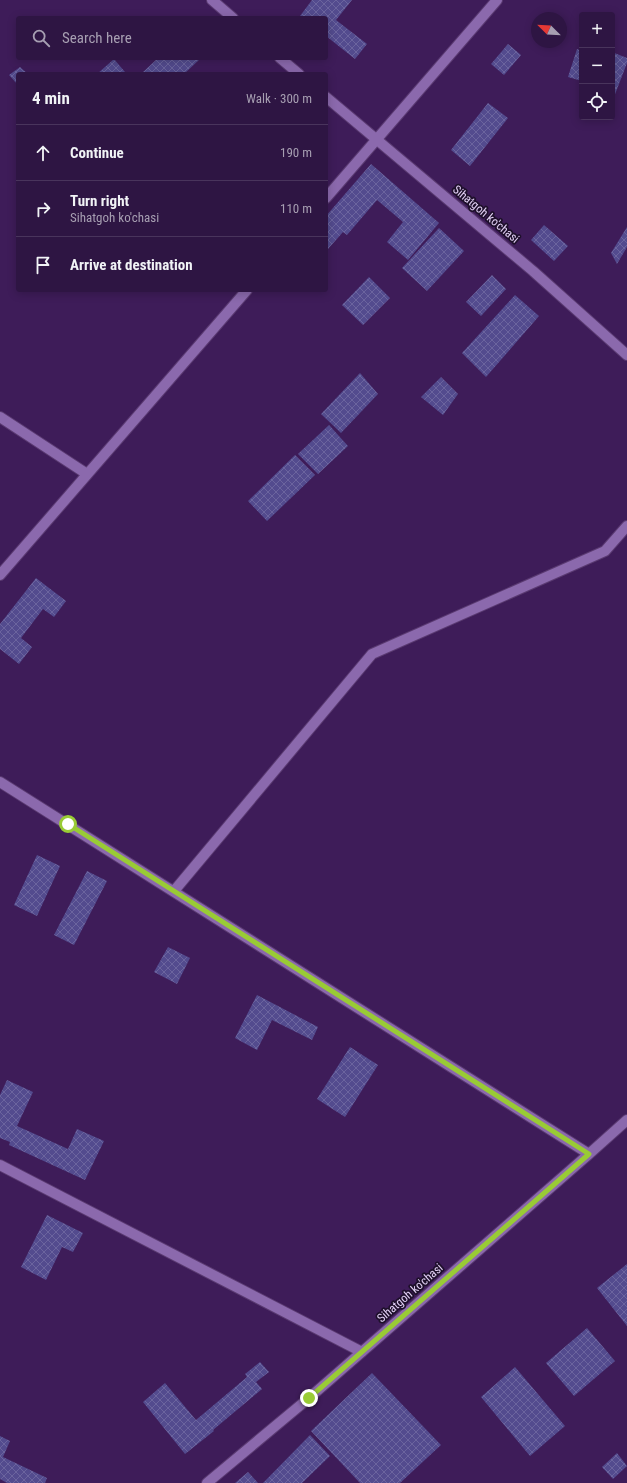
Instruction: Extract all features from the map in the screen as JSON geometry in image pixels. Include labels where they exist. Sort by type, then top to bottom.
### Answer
[{"type":"street","points":[[212,0],[231,16]]},
{"type":"street","points":[[328,196],[497,0]]},
{"type":"street","points":[[282,60],[297,72]]},
{"type":"street","name":"Sihatgoh ko'chasi","points":[[328,99],[533,271],[627,355]]},
{"type":"street","points":[[0,576],[245,292]]},
{"type":"street","points":[[0,417],[88,474]]},
{"type":"street","points":[[174,891],[372,654],[605,551],[627,526]]},
{"type":"street","points":[[0,782],[589,1154]]},
{"type":"street","name":"Sihatgoh ko'chasi","points":[[207,1483],[309,1398],[627,1120]]},
{"type":"street","points":[[0,1165],[362,1352]]},
{"type":"building","points":[[312,0],[352,0],[336,20],[367,44],[355,59],[328,38],[328,16],[300,16]]},
{"type":"building","points":[[508,44],[521,55],[504,75],[491,64]]},
{"type":"building","points":[[577,49],[579,50],[579,80],[568,77]]},
{"type":"building","points":[[615,53],[627,58],[627,63],[615,94]]},
{"type":"building","points":[[113,60],[115,60],[125,72],[99,72]]},
{"type":"building","points":[[156,60],[199,60],[186,72],[143,72]]},
{"type":"building","points":[[20,67],[26,72],[16,72],[16,83],[9,75]]},
{"type":"building","points":[[488,103],[508,118],[470,166],[451,150]]},
{"type":"building","points":[[371,164],[439,223],[408,260],[387,242],[403,222],[377,200],[347,235],[343,232],[328,249],[328,214]]},
{"type":"building","points":[[544,225],[568,246],[554,261],[531,240]]},
{"type":"building","points":[[627,227],[627,247],[617,264],[611,253]]},
{"type":"building","points":[[439,228],[464,251],[427,291],[402,268]]},
{"type":"building","points":[[492,275],[506,289],[481,316],[466,302]]},
{"type":"building","points":[[369,277],[390,298],[363,325],[342,305]]},
{"type":"building","points":[[515,295],[539,316],[486,377],[462,353]]},
{"type":"building","points":[[360,373],[378,394],[341,433],[321,414]]},
{"type":"building","points":[[441,377],[458,394],[443,415],[421,397]]},
{"type":"building","points":[[329,425],[348,446],[318,474],[298,454]]},
{"type":"building","points":[[295,455],[315,475],[267,521],[248,501]]},
{"type":"building","points":[[36,578],[66,601],[54,617],[43,609],[21,638],[32,647],[19,664],[0,649],[0,624]]},
{"type":"building","points":[[37,855],[60,866],[37,916],[14,905]]},
{"type":"building","points":[[87,871],[107,881],[74,945],[54,935]]},
{"type":"building","points":[[168,947],[190,958],[177,984],[154,972]]},
{"type":"building","points":[[257,995],[318,1027],[312,1040],[272,1020],[257,1050],[235,1038]]},
{"type":"building","points":[[350,1047],[378,1065],[345,1117],[317,1099]]},
{"type":"building","points":[[7,1080],[33,1092],[17,1126],[68,1149],[77,1129],[104,1141],[85,1180],[9,1145],[10,1142],[0,1138],[0,1095]]},
{"type":"building","points":[[47,1215],[83,1233],[73,1252],[62,1247],[46,1280],[21,1267]]},
{"type":"building","points":[[627,1264],[627,1326],[597,1288]]},
{"type":"building","points":[[587,1328],[615,1361],[574,1396],[546,1363]]},
{"type":"building","points":[[260,1362],[269,1372],[256,1382],[262,1389],[185,1454],[143,1402],[165,1383],[196,1420],[247,1377],[245,1374]]},
{"type":"building","points":[[515,1367],[565,1426],[530,1456],[481,1397]]},
{"type":"building","points":[[372,1373],[441,1445],[400,1483],[360,1483],[311,1431]]},
{"type":"building","points":[[310,1435],[330,1456],[302,1483],[263,1483]]},
{"type":"building","points":[[0,1436],[10,1441],[3,1457],[47,1478],[45,1483],[7,1483],[0,1479]]},
{"type":"building","points":[[617,1453],[627,1466],[613,1479],[602,1467]]},
{"type":"building","points":[[248,1472],[258,1483],[235,1483]]},
{"type":"route","points":[[68,824],[589,1154],[309,1398]]}]
